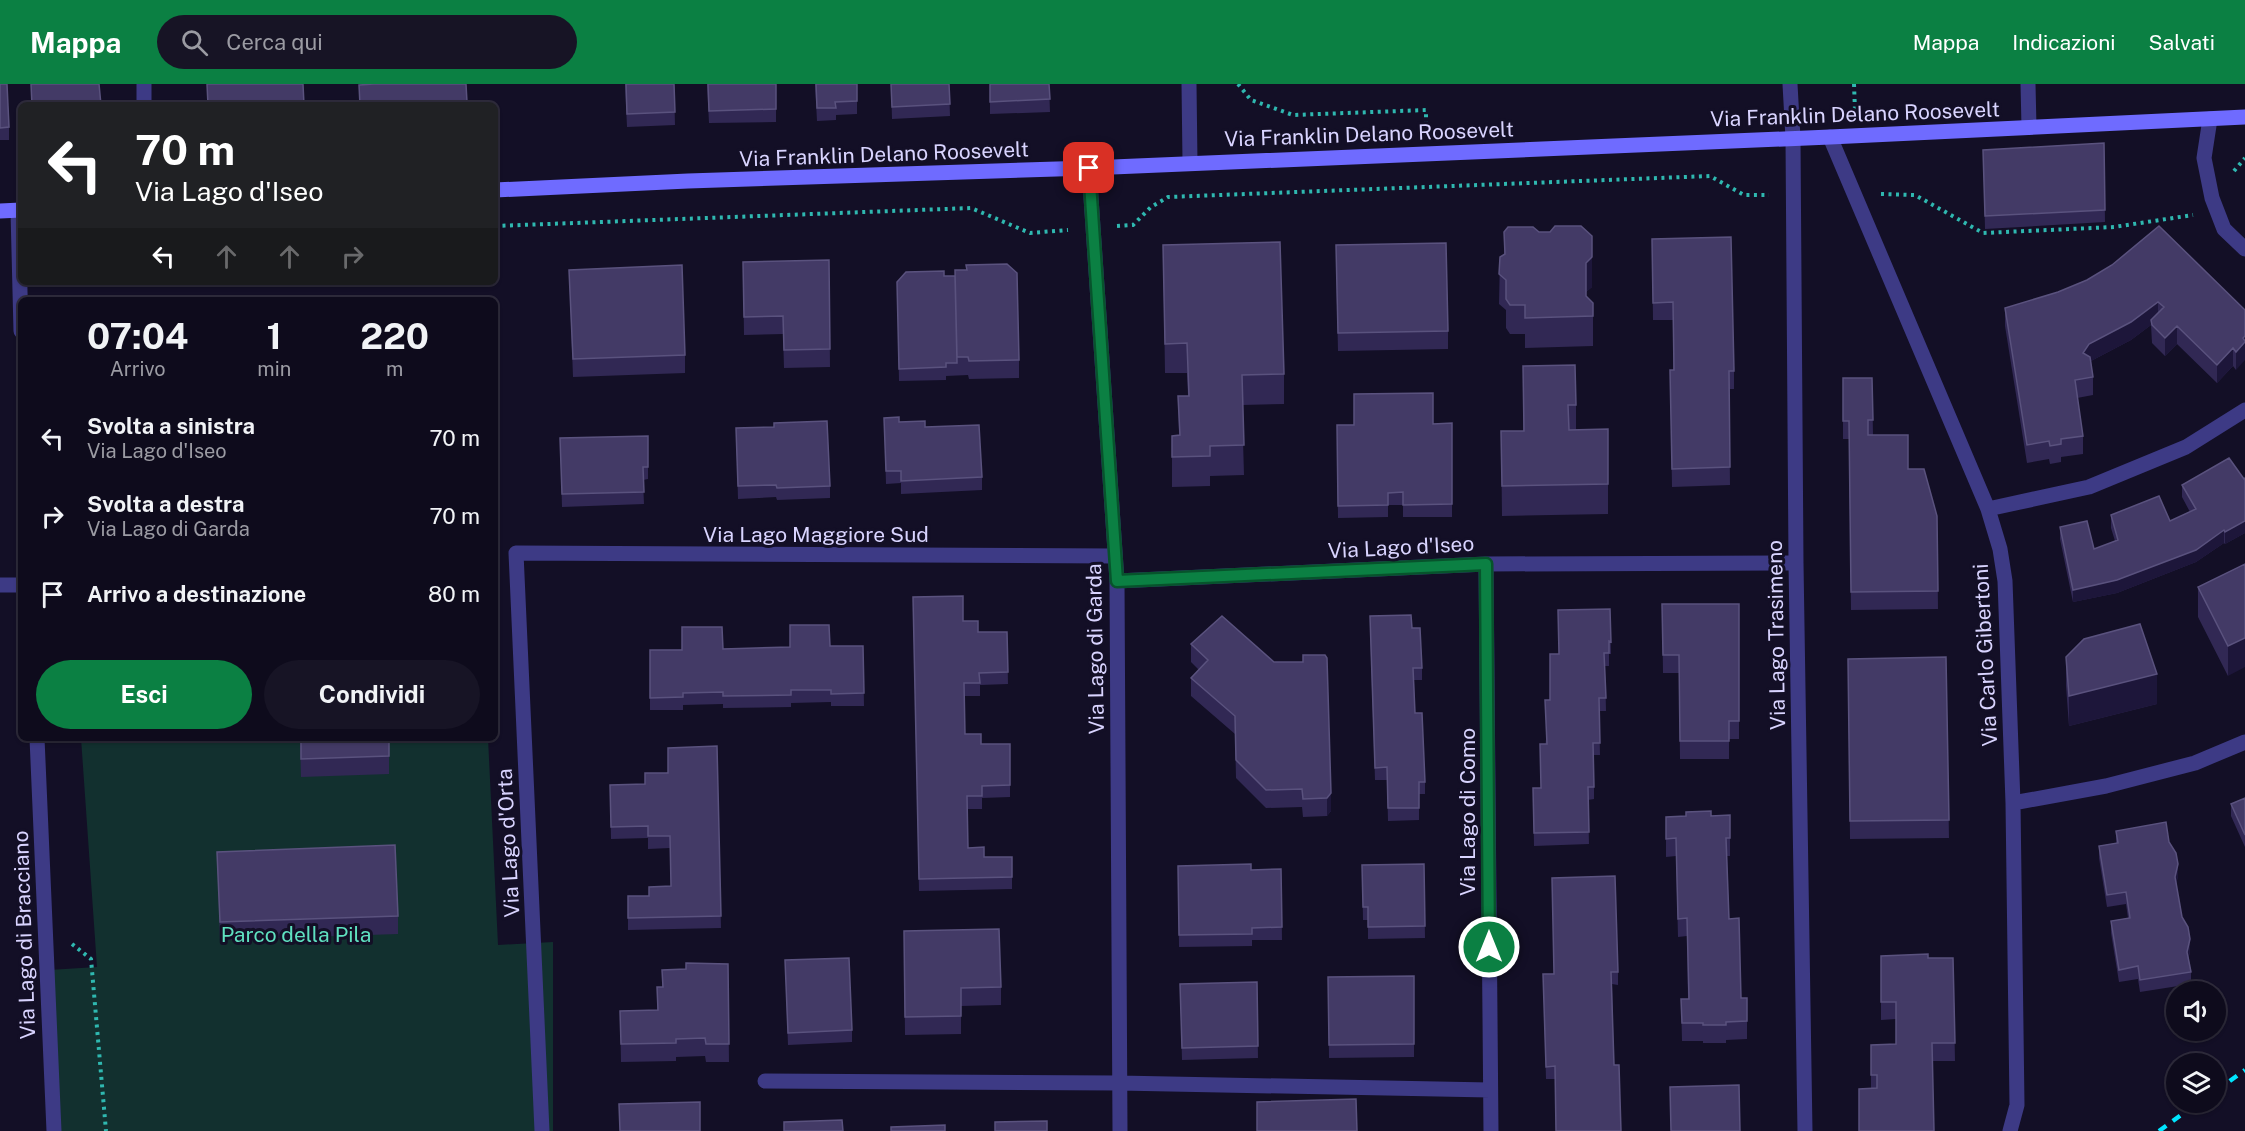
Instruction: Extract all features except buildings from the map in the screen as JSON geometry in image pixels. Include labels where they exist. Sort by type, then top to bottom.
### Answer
[{"type":"main road","name":"Via Franklin Delano Roosevelt","points":[[498,190],[688,181],[1089,168],[2245,117]]},
{"type":"main road","points":[[0,211],[18,211]]},
{"type":"street","points":[[144,84],[144,102]]},
{"type":"street","points":[[1189,84],[1191,162]]},
{"type":"street","name":"Via Lago Trasimeno","points":[[1790,84],[1805,1131]]},
{"type":"street","points":[[2028,84],[2029,127]]},
{"type":"street","points":[[2210,118],[2204,158],[2212,198],[2224,229],[2245,249]]},
{"type":"street","name":"Via Carlo Gibertoni","points":[[1830,137],[1988,509],[2000,549],[2006,581],[2013,803],[2017,1105],[2010,1131]]},
{"type":"street","name":"Via Lago di Garda","points":[[1089,168],[1117,581],[1120,1131]]},
{"type":"street","points":[[1988,509],[2090,487],[2186,447],[2245,411]]},
{"type":"street","name":"Via Lago Maggiore Sud","points":[[516,553],[1115,556]]},
{"type":"street","name":"Via Lago d'Orta","points":[[516,553],[542,1131]]},
{"type":"street","name":"Via Lago d'Iseo","points":[[1117,581],[1486,564],[1796,563]]},
{"type":"street","name":"Via Lago di Como","points":[[1486,564],[1491,1131]]},
{"type":"street","points":[[0,585],[18,585]]},
{"type":"street","name":"Via Lago di Bracciano","points":[[37,741],[54,1131]]},
{"type":"street","points":[[2013,803],[2106,786],[2196,763],[2245,742]]},
{"type":"street","points":[[765,1081],[1119,1083],[1490,1090]]},
{"type":"path","points":[[1238,84],[1251,100],[1293,115],[1426,110],[1426,187]]},
{"type":"path","points":[[1853,193],[1915,195],[1983,233],[2114,227],[2195,215],[2245,158]]},
{"type":"path","points":[[498,226],[971,208],[1030,233],[1133,225],[1151,207],[1168,197],[1710,176],[1744,195],[1792,195]]},
{"type":"path","points":[[66,939],[91,959],[106,1131]]},
{"type":"green space","name":"Parco della Pila","points":[[81,741],[488,741],[498,945],[553,942],[553,1131],[58,1131],[49,970],[97,967]]},
{"type":"railway","points":[[2226,1084],[2245,1070]]},
{"type":"railway","points":[[2159,1131],[2184,1113]]},
{"type":"route","points":[[1089,168],[1117,581],[1486,564],[1489,947]]}]
